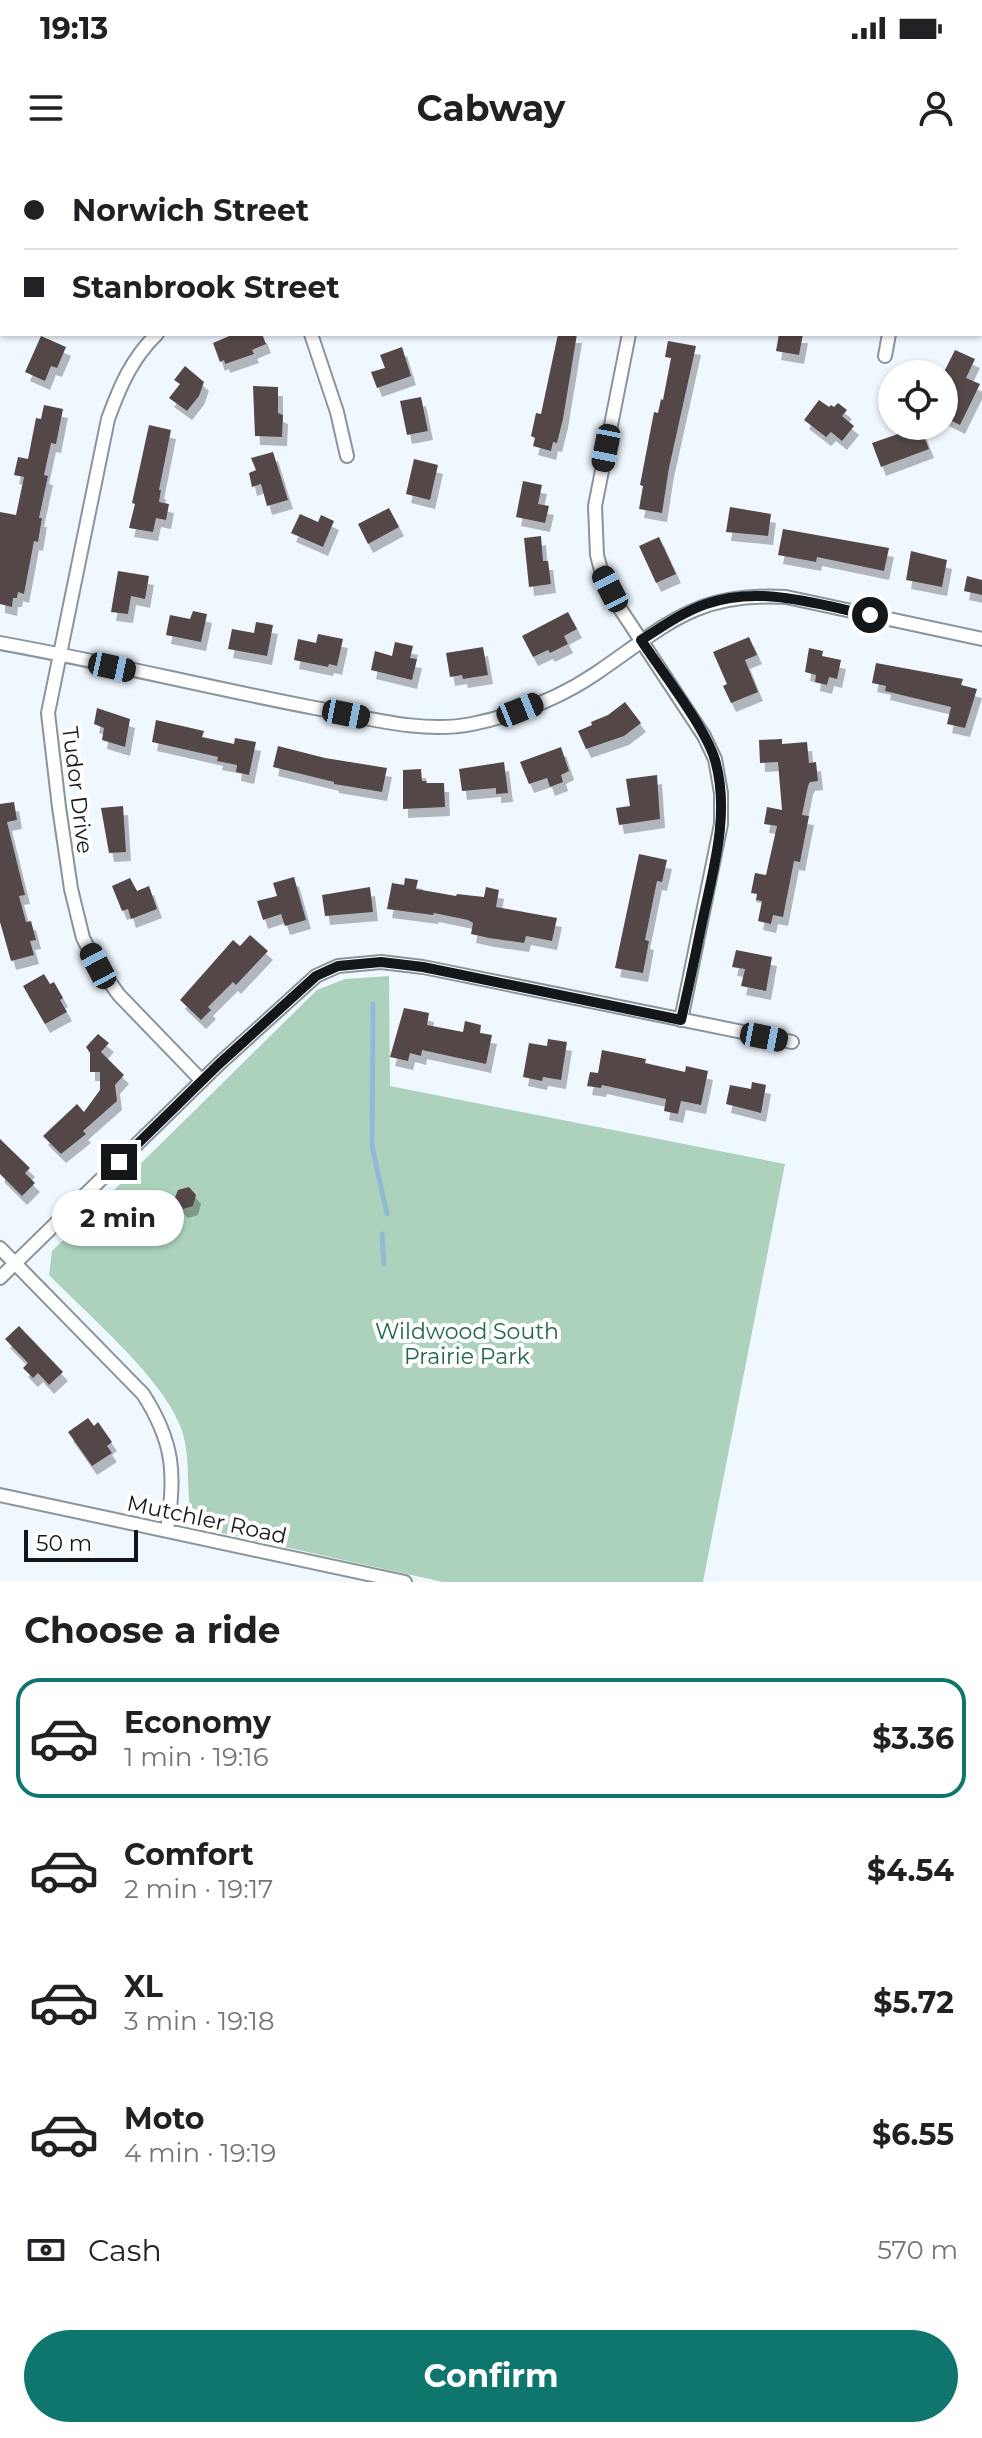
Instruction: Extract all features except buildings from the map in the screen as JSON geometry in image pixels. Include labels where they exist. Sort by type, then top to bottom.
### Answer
[{"type":"street","name":"Tudor Drive","points":[[155,336],[141,349],[123,380],[108,419],[48,713],[71,889],[83,938],[119,995],[202,1081]]},
{"type":"street","points":[[312,336],[337,412],[347,456]]},
{"type":"street","points":[[629,336],[595,506],[594,534],[602,574],[617,604],[704,736],[715,759],[721,793],[721,824],[714,868],[681,1020]]},
{"type":"street","points":[[885,356],[889,336]]},
{"type":"street","points":[[0,643],[408,725],[468,725],[502,717],[557,696],[684,614],[728,598],[757,595],[786,597],[982,639]]},
{"type":"street","points":[[0,1278],[202,1081],[316,976],[338,966],[381,962],[423,967],[792,1042]]},
{"type":"street","points":[[0,1248],[143,1394],[153,1410],[172,1459],[172,1500],[167,1530]]},
{"type":"street","name":"Mutchler Road","points":[[0,1495],[405,1582]]},
{"type":"green space","name":"Wildwood South Prairie Park","points":[[389,976],[390,1086],[785,1164],[703,1582],[443,1582],[212,1531],[193,1521],[186,1447],[169,1404],[139,1365],[49,1275],[52,1251],[317,990],[345,979]]},
{"type":"waterway","points":[[373,1004],[372,1146],[387,1214]]},
{"type":"waterway","points":[[382,1234],[384,1264]]},
{"type":"route","points":[[119,1162],[219,1064],[316,976],[338,966],[381,962],[423,967],[681,1020],[714,868],[721,824],[721,793],[715,759],[704,736],[641,640],[684,614],[728,598],[757,595],[786,597],[870,615]]}]
